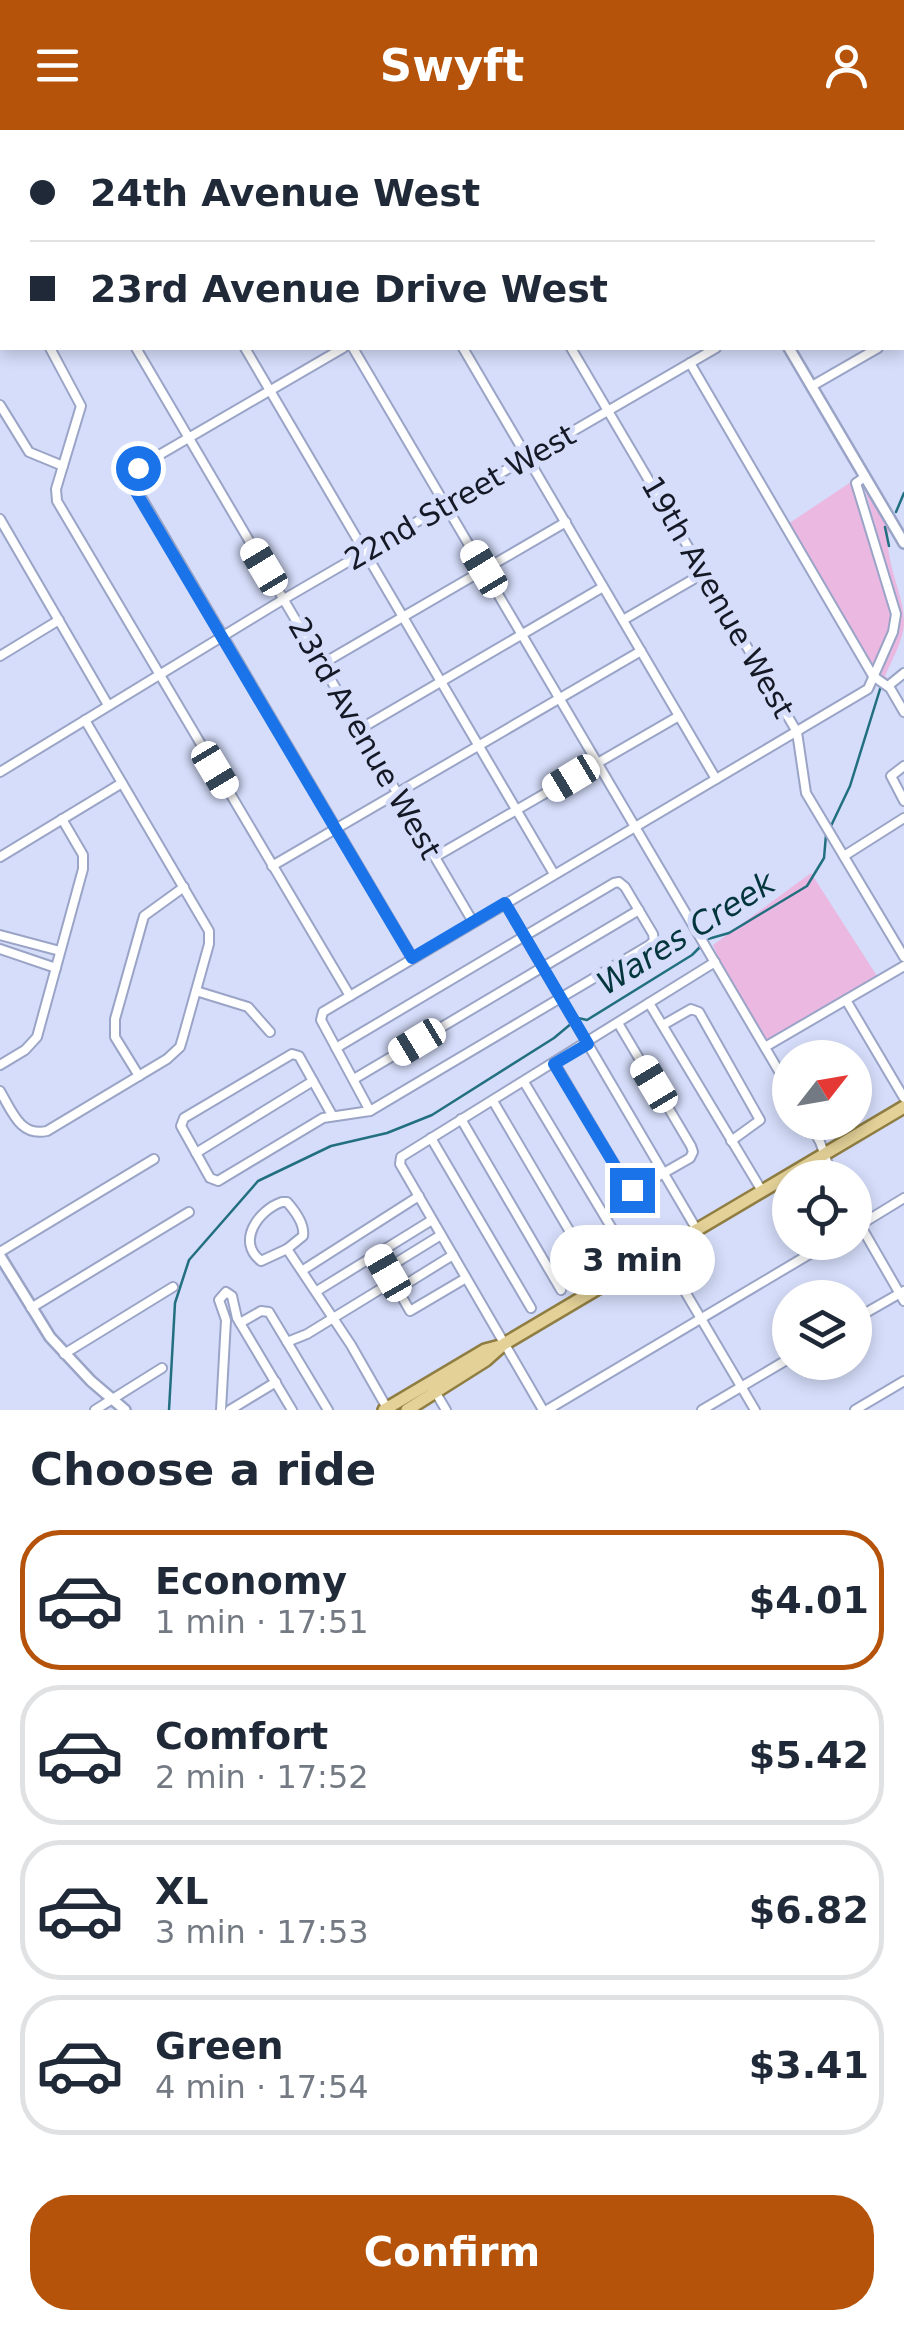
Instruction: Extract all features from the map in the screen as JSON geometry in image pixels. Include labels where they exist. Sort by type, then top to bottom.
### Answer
[{"type":"main road","points":[[407,1410],[485,1350],[504,1344],[904,1107]]},
{"type":"main road","points":[[386,1409],[433,1387]]},
{"type":"street","points":[[51,350],[81,406],[56,489],[57,501],[350,996]]},
{"type":"street","name":"23rd Avenue West","points":[[137,350],[473,922]]},
{"type":"street","points":[[246,350],[554,874]]},
{"type":"street","points":[[340,350],[138,468],[134,478],[136,492],[412,958]]},
{"type":"street","points":[[355,350],[772,1059]]},
{"type":"street","points":[[463,350],[716,780]]},
{"type":"street","name":"19th Avenue West","points":[[572,350],[797,732],[806,792],[904,957]]},
{"type":"street","name":"22nd Street West","points":[[0,772],[284,599],[713,350]]},
{"type":"street","points":[[790,350],[904,543]]},
{"type":"street","points":[[812,386],[875,350]]},
{"type":"street","points":[[690,363],[882,682],[904,712]]},
{"type":"street","points":[[0,405],[29,452],[63,466]]},
{"type":"street","points":[[865,478],[856,483],[896,614],[882,682]]},
{"type":"street","points":[[0,519],[4,537],[60,620],[108,706]]},
{"type":"street","points":[[322,664],[566,522]]},
{"type":"street","points":[[623,620],[704,573]]},
{"type":"street","points":[[360,729],[603,587]]},
{"type":"street","points":[[0,656],[60,620]]},
{"type":"street","points":[[272,866],[641,651]]},
{"type":"street","points":[[370,1111],[320,1016],[554,874],[864,692],[904,673]]},
{"type":"street","points":[[435,857],[679,716]]},
{"type":"street","points":[[0,1092],[22,1126],[31,1132],[47,1131],[180,1047],[196,992],[209,931],[85,720]]},
{"type":"street","points":[[904,766],[892,774],[904,801]]},
{"type":"street","points":[[0,856],[122,783]]},
{"type":"street","points":[[844,856],[904,818]]},
{"type":"street","points":[[0,1065],[37,1038],[84,861],[62,820]]},
{"type":"street","points":[[332,1115],[295,1054],[181,1122],[216,1181],[332,1115],[370,1111],[648,946],[654,941],[654,934],[619,882],[336,1048]]},
{"type":"street","points":[[139,1076],[115,1037],[115,1019],[144,916],[184,887]]},
{"type":"street","points":[[505,903],[697,1230]]},
{"type":"street","points":[[354,1079],[639,910]]},
{"type":"street","points":[[0,935],[60,952]]},
{"type":"street","points":[[0,949],[56,968]]},
{"type":"street","points":[[715,962],[401,1157],[400,1164],[545,1410],[799,1260]]},
{"type":"street","points":[[765,1047],[904,966]]},
{"type":"street","points":[[196,992],[248,1007],[270,1032]]},
{"type":"street","points":[[846,1000],[904,1098]]},
{"type":"street","points":[[649,1003],[762,1192]]},
{"type":"street","points":[[663,1026],[693,1009],[699,1012],[760,1120],[731,1141]]},
{"type":"street","points":[[554,1064],[627,1186],[632,1190],[663,1174],[693,1152],[618,1023]]},
{"type":"street","points":[[196,1153],[313,1082]]},
{"type":"street","points":[[524,1082],[634,1267]]},
{"type":"street","points":[[492,1101],[593,1271]]},
{"type":"street","points":[[461,1120],[561,1290]]},
{"type":"street","points":[[431,1138],[530,1308]]},
{"type":"street","points":[[819,1140],[825,1160]]},
{"type":"street","points":[[125,1410],[64,1354],[0,1254],[154,1159]]},
{"type":"street","points":[[303,1270],[419,1196]]},
{"type":"street","points":[[872,1215],[904,1198]]},
{"type":"street","points":[[282,1202],[290,1204],[304,1230],[302,1238],[288,1249],[261,1260],[248,1242],[266,1209],[282,1202]]},
{"type":"street","points":[[32,1308],[189,1212]]},
{"type":"street","points":[[317,1291],[432,1220]]},
{"type":"street","points":[[392,1280],[389,1267],[441,1234]]},
{"type":"street","points":[[872,1247],[902,1295],[872,1311]]},
{"type":"street","points":[[288,1249],[386,1409]]},
{"type":"street","points":[[661,1251],[755,1410]]},
{"type":"street","points":[[377,1254],[410,1311],[466,1278]]},
{"type":"street","points":[[287,1342],[392,1280],[411,1281],[453,1255]]},
{"type":"street","points":[[64,1354],[173,1287]]},
{"type":"street","points":[[233,1318],[267,1310],[328,1410]]},
{"type":"street","points":[[233,1318],[292,1410]]},
{"type":"street","points":[[221,1410],[233,1318]]},
{"type":"street","points":[[95,1410],[162,1368]]},
{"type":"street","points":[[702,1410],[772,1369]]},
{"type":"street","points":[[855,1410],[904,1381]]},
{"type":"street","points":[[230,1410],[276,1382]]},
{"type":"street","points":[[433,1387],[446,1410]]},
{"type":"shaded area","points":[[860,476],[855,480],[892,615],[873,668],[788,524]]},
{"type":"shaded area","points":[[863,482],[890,527],[888,550],[903,610],[902,635],[885,676],[888,682],[878,674],[896,632],[899,614]]},
{"type":"shaded area","points":[[811,873],[877,976],[767,1042],[725,973],[713,945]]},
{"type":"waterway","name":"Wares Creek","points":[[896,512],[904,493]]},
{"type":"waterway","name":"Wares Creek","points":[[885,527],[889,546]]},
{"type":"waterway","name":"Wares Creek","points":[[830,828],[850,786],[881,686]]},
{"type":"waterway","name":"Wares Creek","points":[[169,1410],[175,1303],[189,1260],[258,1181],[331,1146],[387,1133],[432,1115],[554,1038],[578,1018],[587,1020],[692,955],[708,939],[729,933],[807,886],[824,858],[826,835]]},
{"type":"route","points":[[138,468],[134,478],[136,492],[412,958],[505,903],[588,1044],[554,1064],[632,1190]]}]
